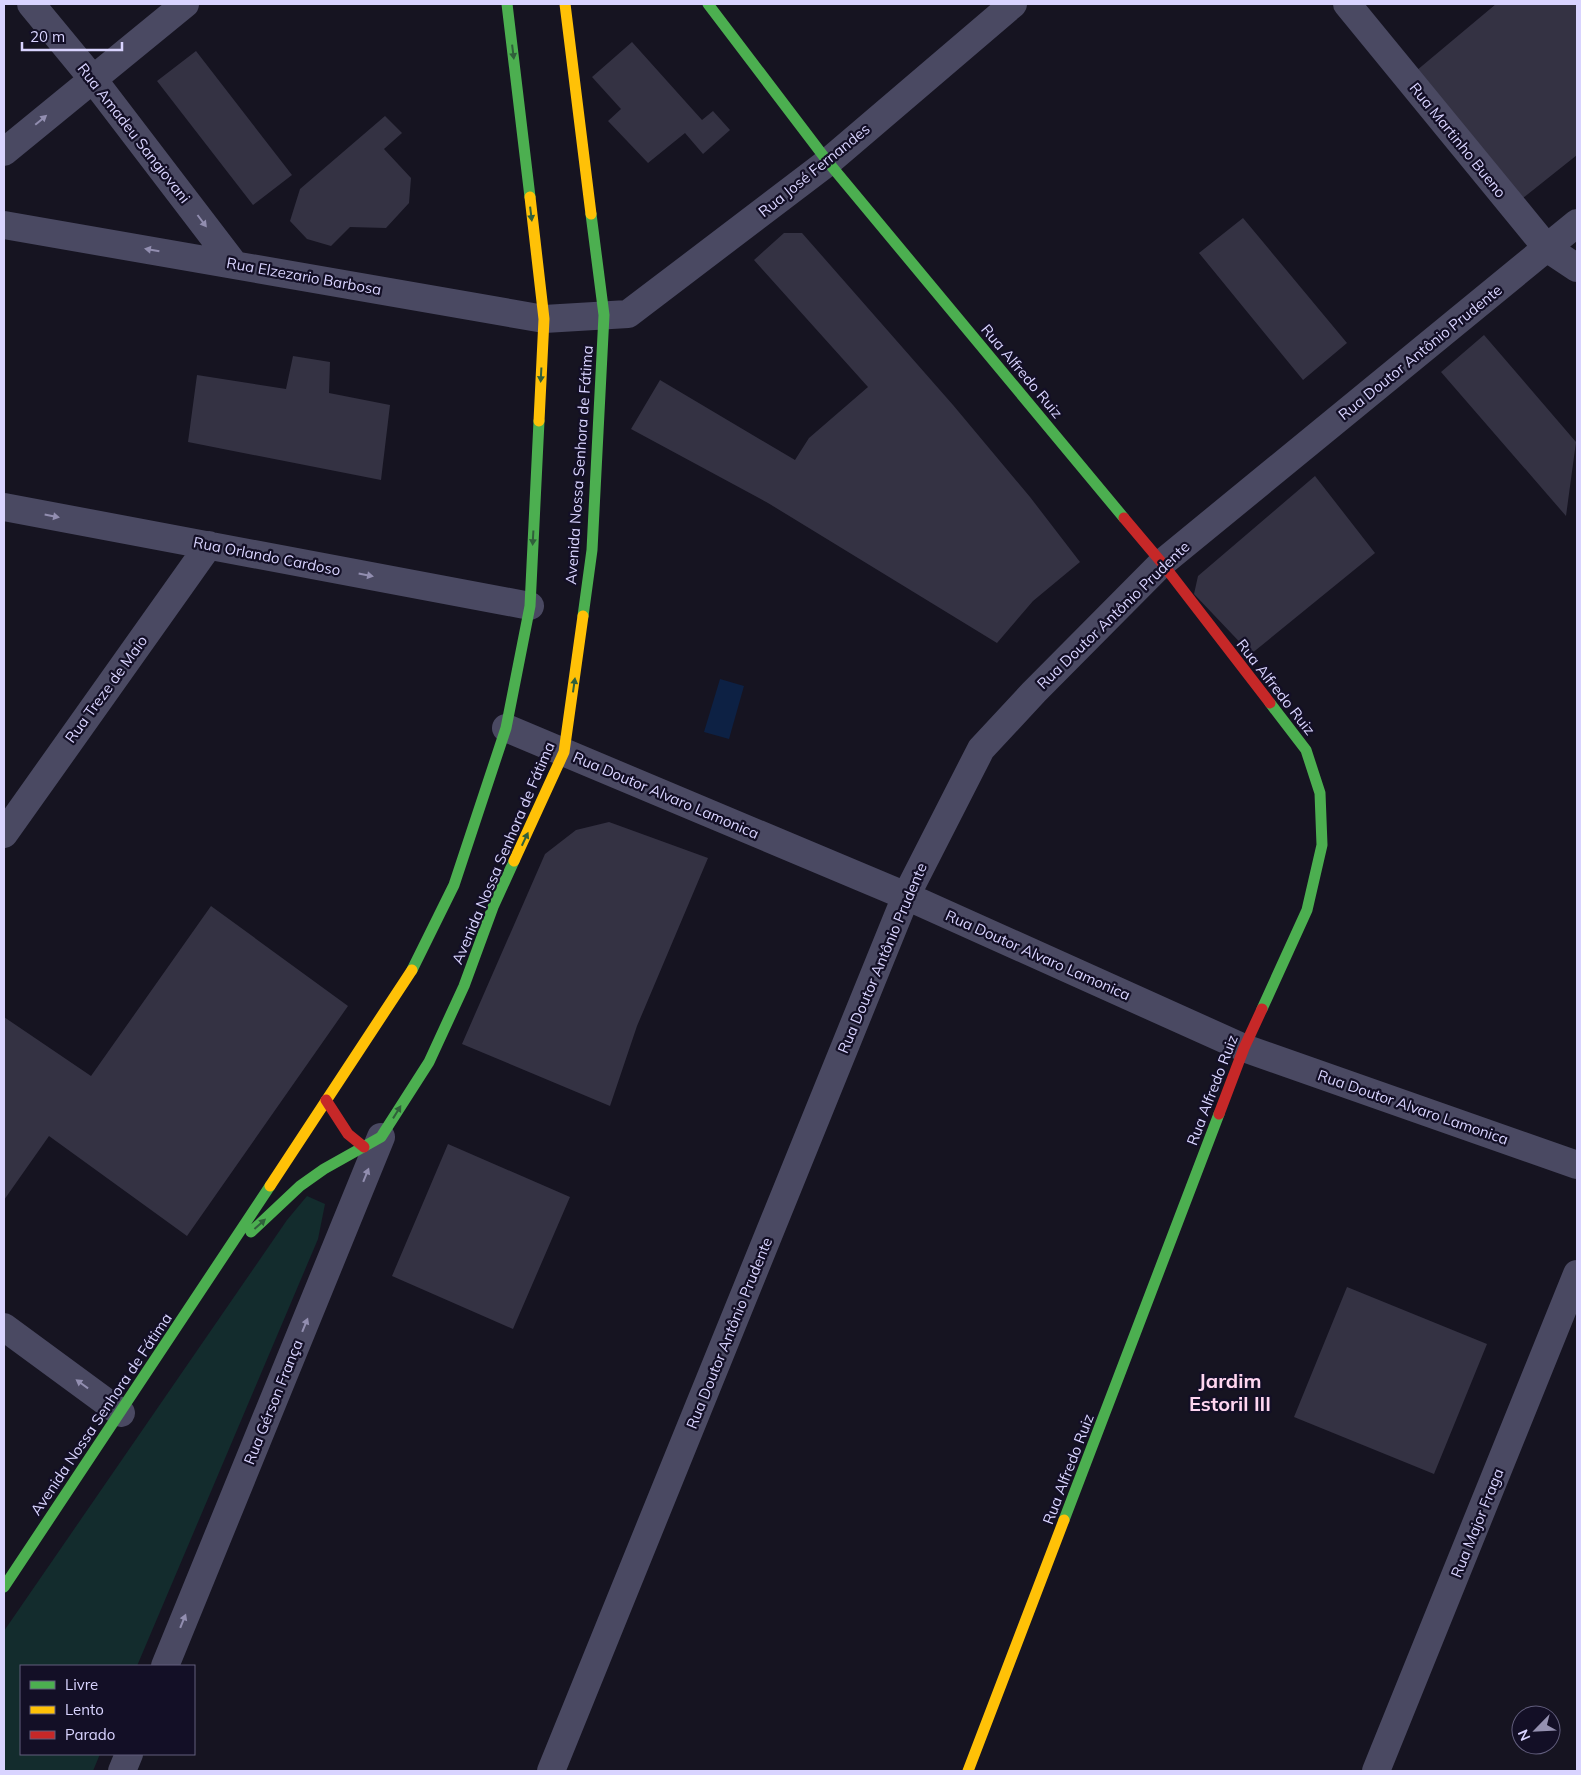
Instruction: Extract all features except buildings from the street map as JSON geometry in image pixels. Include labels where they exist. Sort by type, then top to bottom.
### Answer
[{"type":"street","name":"Rua Amadeu Sangiovani","points":[[32,4],[92,78],[234,264]]},
{"type":"street","points":[[4,152],[92,78],[185,4]]},
{"type":"street","name":"Avenida Nossa Senhora de Fátima","points":[[4,1587],[121,1413],[415,966],[454,885],[506,728],[530,606],[544,319],[507,4]]},
{"type":"street","name":"Avenida Nossa Senhora de Fátima","points":[[223,1256],[300,1186],[324,1169],[372,1142],[429,1062],[464,986],[493,907],[564,752],[592,550],[604,315],[565,4]]},
{"type":"street","name":"Rua Alfredo Ruiz","points":[[708,4],[828,162],[1162,563],[1306,750],[1320,793],[1322,844],[1307,910],[1244,1048],[968,1771]]},
{"type":"street","name":"Rua José Fernandes","points":[[604,315],[628,314],[828,162],[1013,4]]},
{"type":"street","name":"Rua Martinho Bueno","points":[[1347,4],[1547,248],[1577,268]]},
{"type":"street","name":"Rua Doutor Antônio Prudente","points":[[551,1771],[906,896],[981,749],[1034,692],[1162,563],[1577,223]]},
{"type":"street","name":"Rua Elzezario Barbosa","points":[[4,225],[544,319],[604,315]]},
{"type":"street","name":"Rua Orlando Cardoso","points":[[4,507],[530,606]]},
{"type":"street","name":"Rua Treze de Maio","points":[[7,826],[209,546]]},
{"type":"street","name":"Rua Doutor Alvaro Lamonica","points":[[506,728],[906,896],[1244,1048],[1577,1165]]},
{"type":"street","points":[[326,1100],[348,1134],[372,1142]]},
{"type":"street","name":"Rua Gérson França","points":[[165,1665],[372,1142]]},
{"type":"street","name":"Rua Major Fraga","points":[[1376,1771],[1577,1274]]},
{"type":"street","points":[[4,1327],[121,1413]]},
{"type":"street","points":[[122,1771],[129,1755]]},
{"type":"green space","points":[[307,1196],[325,1204],[318,1239],[137,1665],[20,1665],[20,1755],[100,1755],[93,1771],[4,1771],[4,1631],[287,1220]]},
{"type":"water","points":[[720,679],[744,686],[729,739],[704,732]]},
{"type":"traffic: fast","points":[[507,4],[530,197]]},
{"type":"traffic: fast","points":[[708,4],[828,162],[1124,518]]},
{"type":"traffic: fast","points":[[583,616],[592,550],[604,315],[591,214]]},
{"type":"traffic: fast","points":[[412,970],[454,885],[506,728],[530,606],[539,421]]},
{"type":"traffic: fast","points":[[1262,1009],[1307,910],[1322,845],[1320,793],[1306,750],[1270,703]]},
{"type":"traffic: fast","points":[[251,1232],[300,1186],[324,1169],[381,1137],[429,1062],[464,986],[493,907],[514,861]]},
{"type":"traffic: fast","points":[[1064,1520],[1219,1114]]},
{"type":"traffic: fast","points":[[4,1587],[270,1186]]},
{"type":"traffic: slow","points":[[565,4],[591,214]]},
{"type":"traffic: slow","points":[[530,197],[544,319],[539,421]]},
{"type":"traffic: slow","points":[[514,861],[564,752],[583,616]]},
{"type":"traffic: slow","points":[[270,1186],[412,970]]},
{"type":"traffic: slow","points":[[968,1771],[1064,1520]]},
{"type":"traffic: jam","points":[[1124,518],[1162,563],[1270,703]]},
{"type":"traffic: jam","points":[[1219,1114],[1244,1048],[1262,1009]]},
{"type":"traffic: jam","points":[[326,1100],[348,1134],[364,1147]]},
{"type":"district","name":"Jardim Estoril III","points":[[1230,1392]]}]
